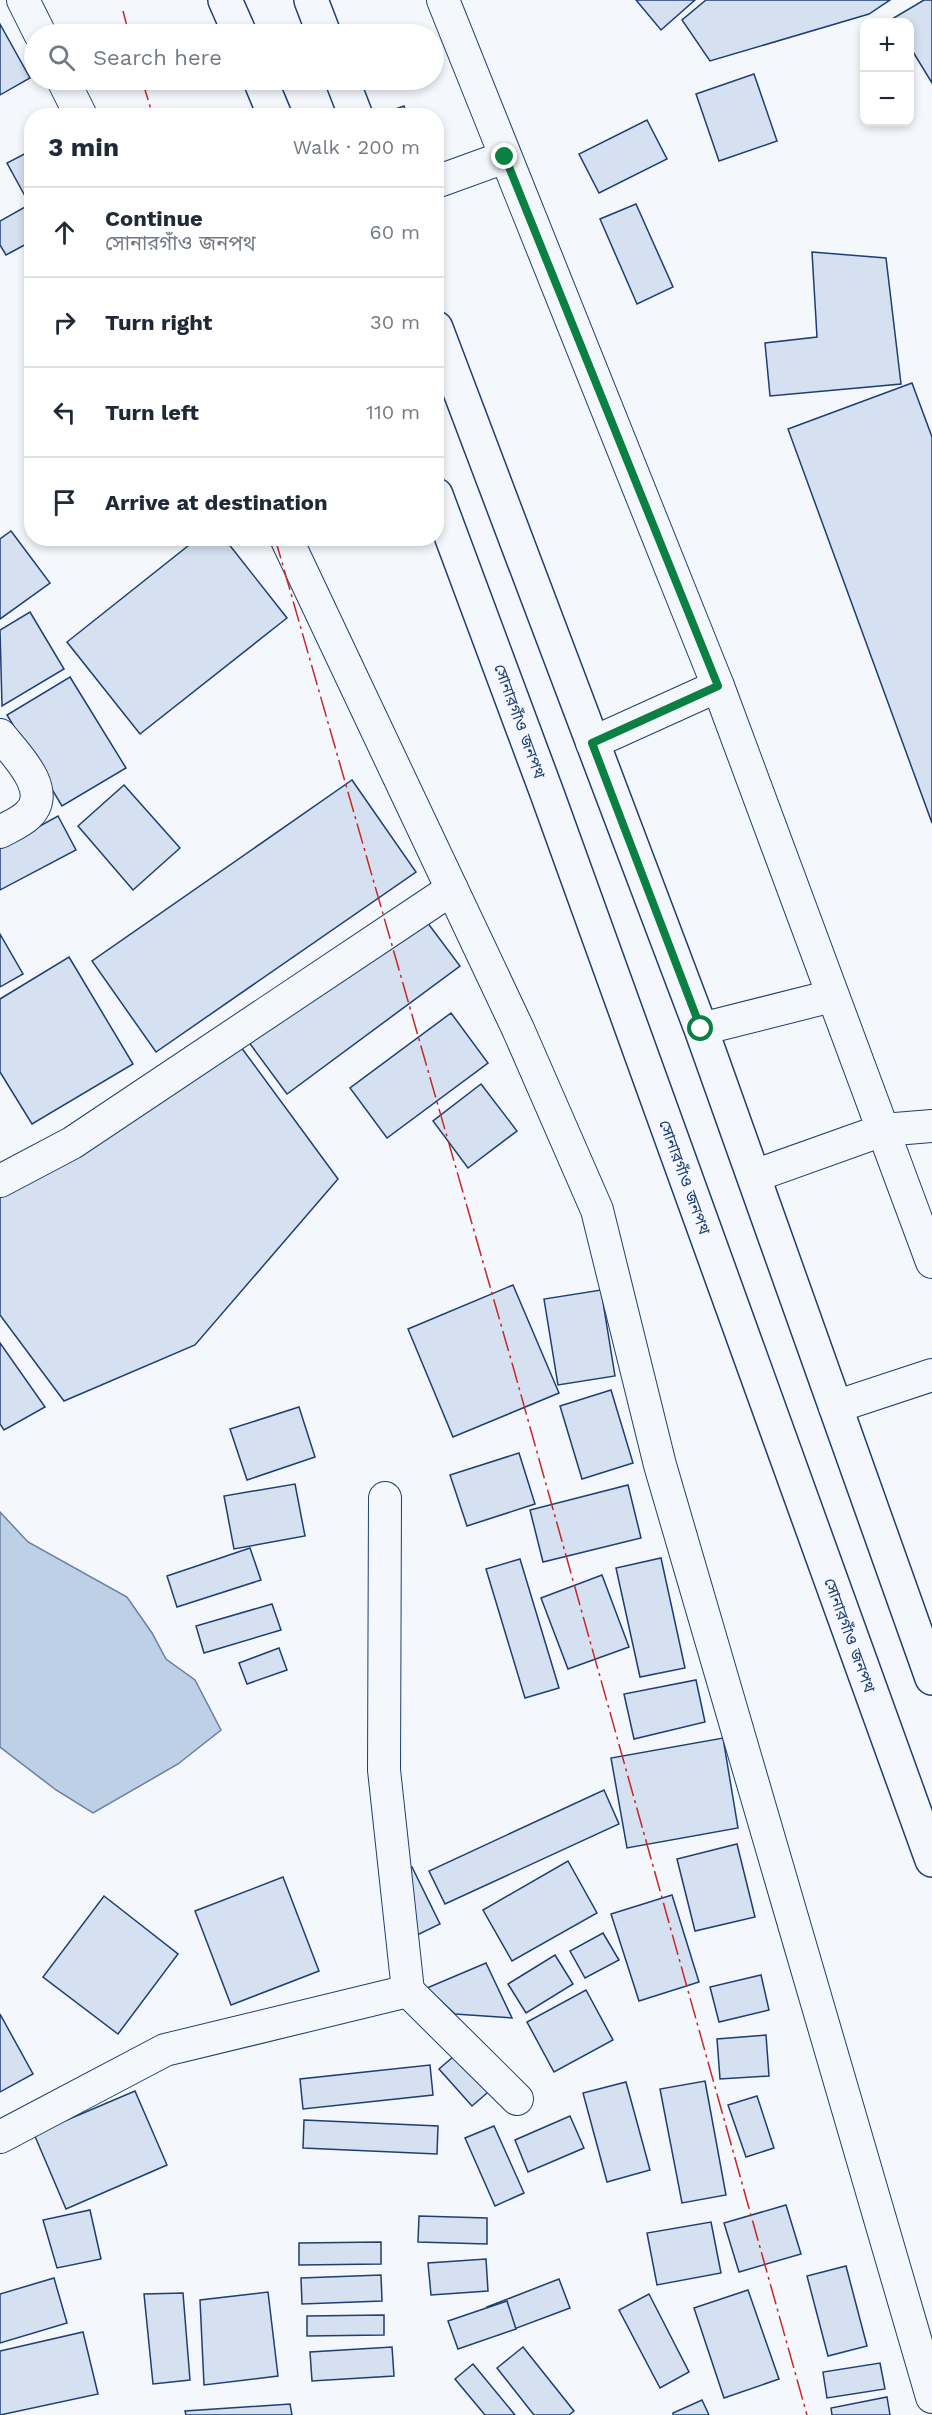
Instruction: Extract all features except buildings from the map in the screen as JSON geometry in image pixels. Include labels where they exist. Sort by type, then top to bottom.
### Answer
[{"type":"main road","points":[[225,0],[236,24]]},
{"type":"main road","points":[[311,0],[320,24]]},
{"type":"main road","points":[[264,90],[272,108]]},
{"type":"main road","points":[[346,90],[353,108]]},
{"type":"main road","points":[[444,349],[701,1029],[932,1678]]},
{"type":"main road","name":"সোনারগাঁও জনপথ","points":[[444,516],[548,796],[932,1860]]},
{"type":"street","points":[[23,0],[35,24]]},
{"type":"street","points":[[443,0],[718,686],[932,1262]]},
{"type":"street","points":[[68,90],[77,108]]},
{"type":"street","points":[[444,179],[505,157]]},
{"type":"street","points":[[290,546],[518,1029],[597,1210],[660,1465],[932,2397]]},
{"type":"street","points":[[592,743],[718,686]]},
{"type":"street","points":[[0,735],[33,777],[37,796],[30,815],[0,832]]},
{"type":"street","points":[[0,1181],[72,1143],[452,889]]},
{"type":"street","points":[[701,1029],[832,996]]},
{"type":"street","points":[[753,1176],[883,1130],[932,1126]]},
{"type":"street","points":[[835,1407],[932,1375]]},
{"type":"street","points":[[385,1498],[384,1770],[408,1991],[517,2099]]},
{"type":"street","points":[[0,2137],[165,2050],[408,1991]]},
{"type":"water","points":[[0,1512],[28,1542],[127,1597],[152,1633],[166,1659],[195,1680],[221,1730],[178,1764],[93,1813],[56,1790],[0,1747]]},
{"type":"power","points":[[123,11],[126,24]]},
{"type":"power","points":[[145,90],[151,108]]},
{"type":"power","points":[[277,546],[514,1370],[807,2415]]},
{"type":"route","points":[[505,157],[718,686],[592,743],[701,1029]]}]
